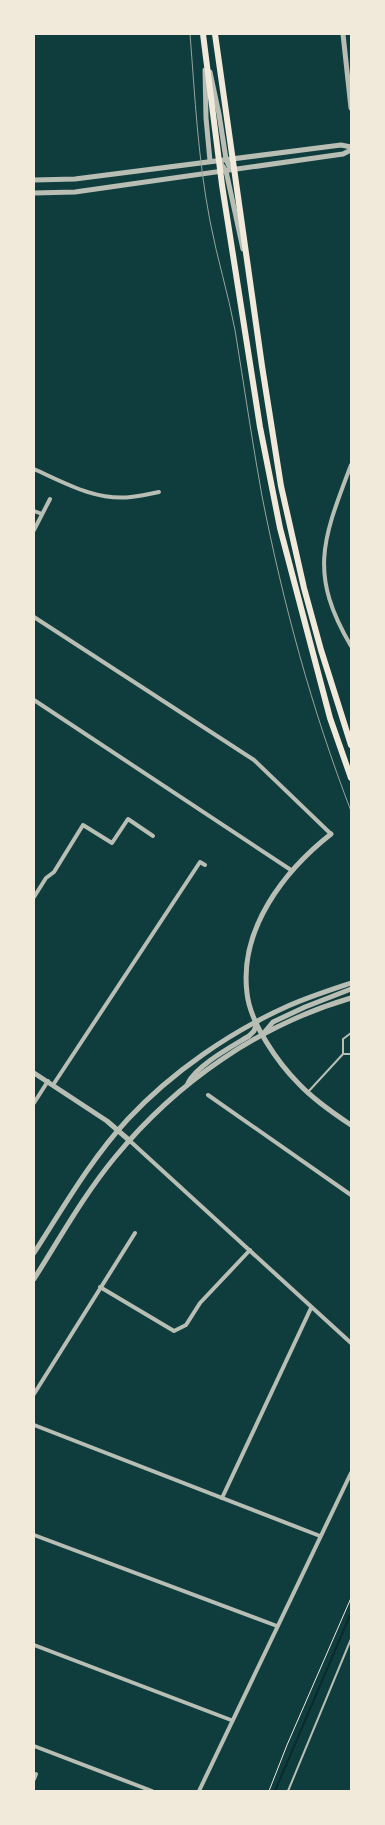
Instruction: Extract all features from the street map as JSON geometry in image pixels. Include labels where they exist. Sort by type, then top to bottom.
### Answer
[{"type":"main road","points":[[203,34],[218,160],[223,171],[259,419],[280,528],[330,718],[351,778]]},
{"type":"main road","points":[[215,34],[262,366],[284,501],[321,650],[351,745]]},
{"type":"street","points":[[343,34],[349,64],[351,108]]},
{"type":"street","points":[[205,57],[214,86],[226,159],[229,166],[235,170]]},
{"type":"street","points":[[205,57],[206,118],[210,161]]},
{"type":"street","points":[[34,180],[75,179],[341,145],[351,148]]},
{"type":"street","points":[[34,193],[75,192],[235,170],[343,154],[351,148]]},
{"type":"street","points":[[223,171],[248,268]]},
{"type":"street","points":[[351,465],[330,522],[324,553],[328,596],[340,626],[351,646]]},
{"type":"street","points":[[34,469],[83,491],[96,495],[113,498],[131,497],[159,492]]},
{"type":"street","points":[[34,530],[50,499]]},
{"type":"street","points":[[34,510],[42,514]]},
{"type":"street","points":[[34,617],[254,760],[331,834],[291,870],[266,906],[256,929],[248,955],[246,976],[247,994],[257,1022],[275,1056],[287,1071],[308,1092],[351,1125]]},
{"type":"street","points":[[34,700],[291,870]]},
{"type":"street","points":[[34,896],[46,878],[54,872],[83,825],[112,844],[128,820],[153,836]]},
{"type":"street","points":[[53,1085],[200,862],[205,865]]},
{"type":"street","points":[[34,1253],[76,1187],[118,1131],[161,1088],[195,1062],[257,1022],[289,1005],[351,983]]},
{"type":"street","points":[[263,1034],[267,1027],[277,1019],[351,989]]},
{"type":"street","points":[[34,1279],[87,1196],[116,1156],[164,1105],[210,1068],[263,1034],[299,1017],[351,998]]},
{"type":"street","points":[[187,1086],[191,1078],[198,1070],[249,1036],[254,1031],[257,1022]]},
{"type":"street","points":[[34,1072],[107,1121],[351,1343]]},
{"type":"street","points":[[34,1103],[48,1082]]},
{"type":"street","points":[[208,1095],[351,1195]]},
{"type":"street","points":[[34,1394],[135,1233]]},
{"type":"street","points":[[100,1287],[174,1331],[186,1326],[200,1304],[250,1250]]},
{"type":"street","points":[[222,1498],[311,1308]]},
{"type":"street","points":[[34,1425],[320,1536]]},
{"type":"street","points":[[199,1791],[231,1720],[351,1473]]},
{"type":"street","points":[[34,1535],[277,1626]]},
{"type":"street","points":[[34,1645],[231,1720]]},
{"type":"street","points":[[34,1746],[152,1791]]},
{"type":"lane","points":[[308,1092],[343,1054],[343,1039],[351,1033]]},
{"type":"lane","points":[[343,1054],[351,1054]]},
{"type":"lane","points":[[288,1791],[351,1639]]},
{"type":"path","points":[[269,1791],[287,1745],[351,1598]]},
{"type":"waterway","points":[[275,1791],[351,1613]]},
{"type":"tram line","points":[[190,34],[197,128],[206,198],[235,330],[258,475],[270,536],[289,616],[311,695],[351,811]]}]
